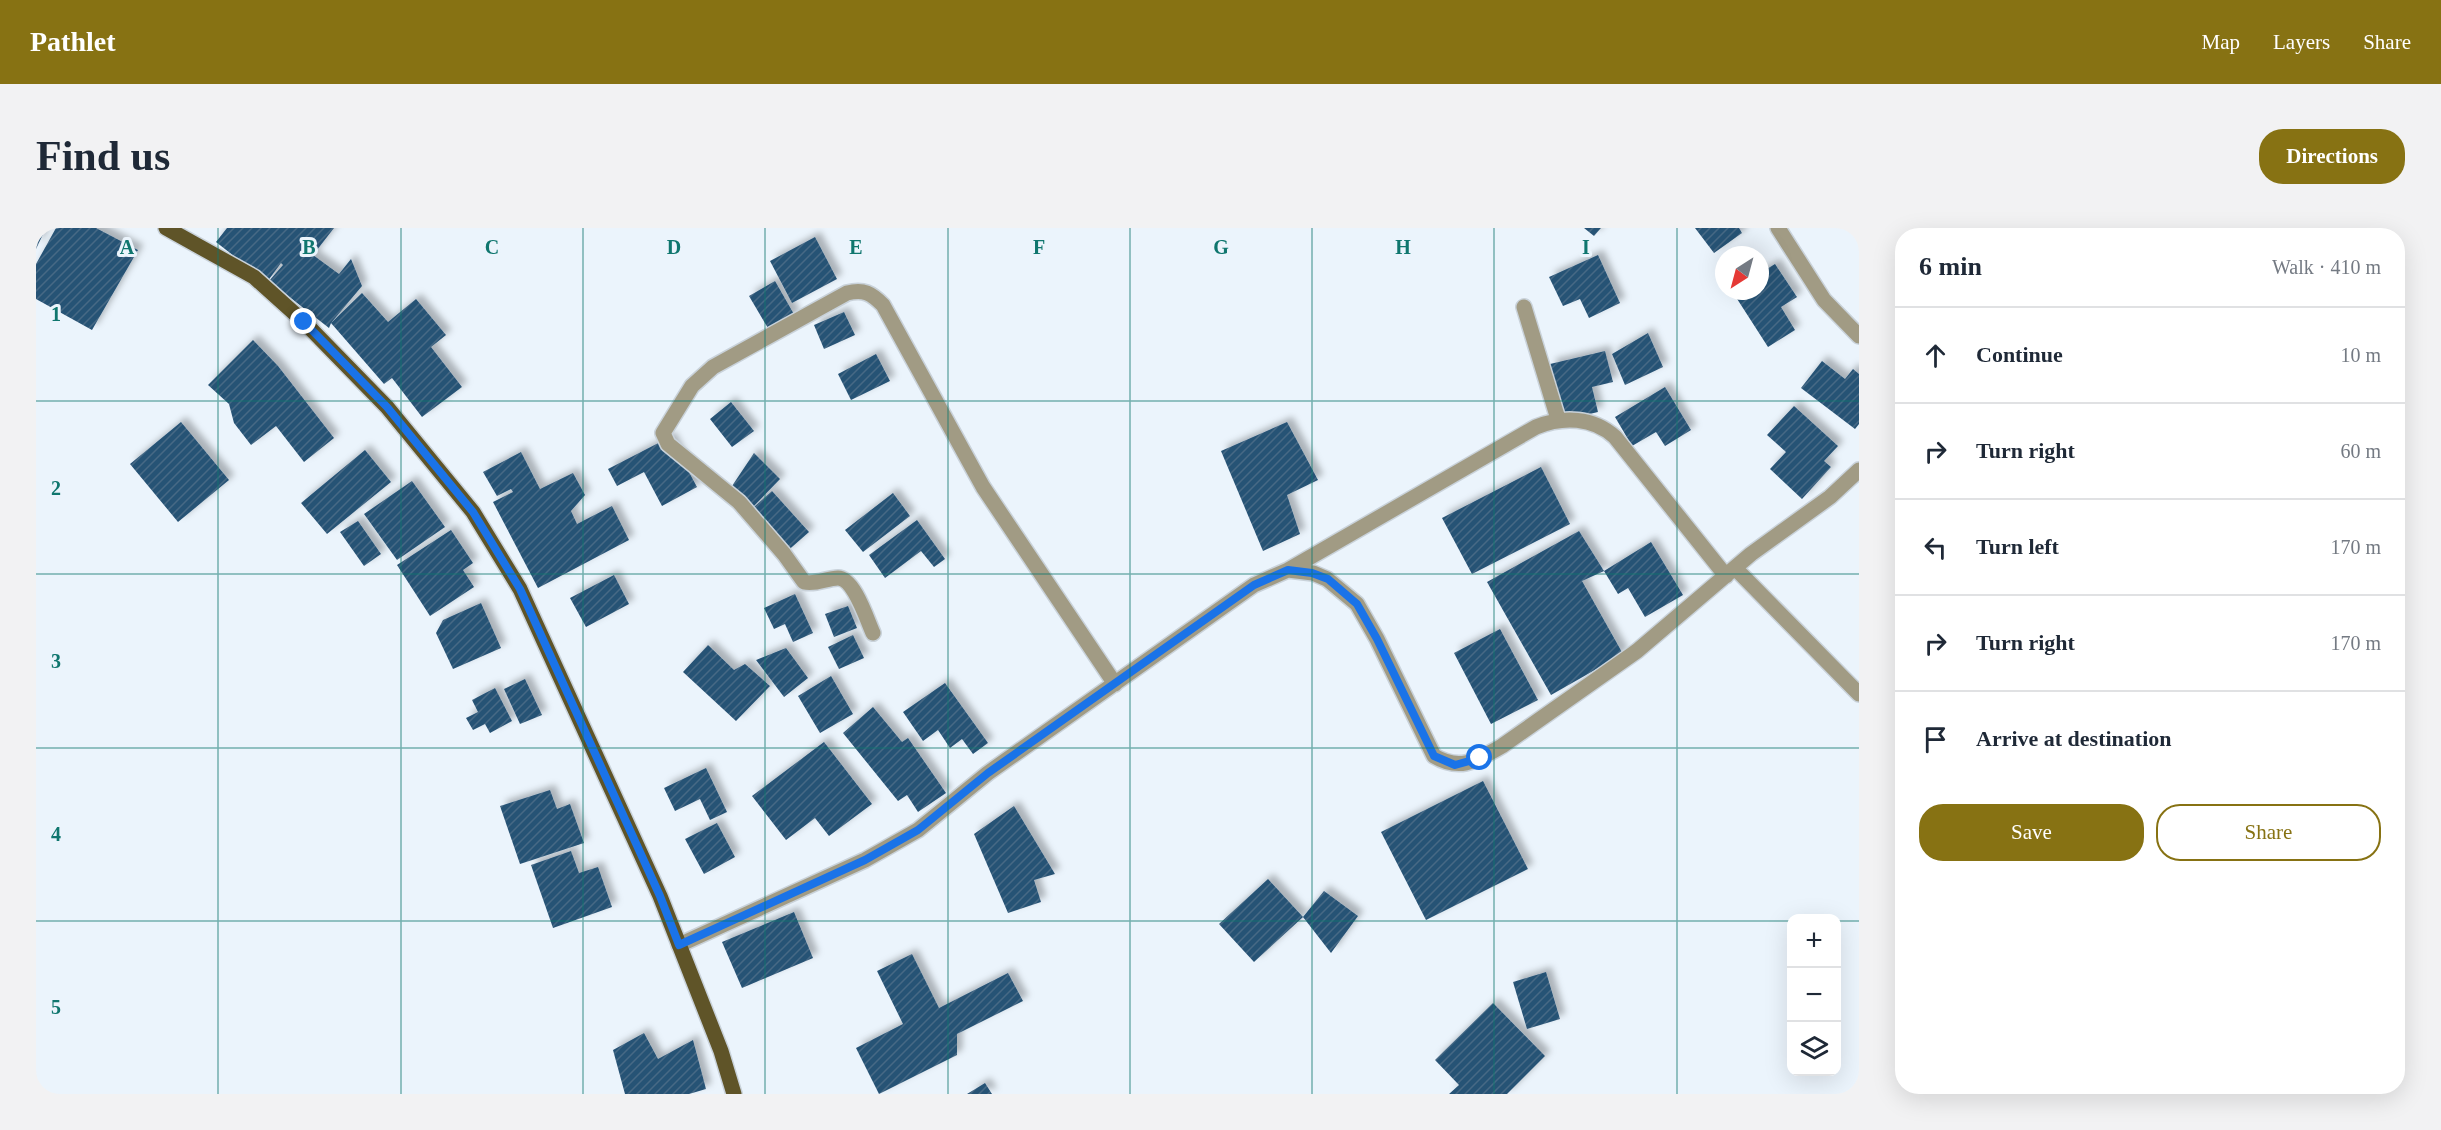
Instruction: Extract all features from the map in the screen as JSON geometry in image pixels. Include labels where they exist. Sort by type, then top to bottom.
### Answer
[{"type":"main road","points":[[166,228],[254,277],[304,322],[387,407],[473,512],[520,589],[660,896],[721,1051],[734,1094]]},
{"type":"street","points":[[1778,228],[1824,300],[1859,336]]},
{"type":"street","points":[[873,633],[849,582],[839,578],[804,582],[784,554],[739,502],[668,444],[663,433],[692,387],[713,367],[847,293],[860,290],[872,294],[883,305],[983,487],[1115,684]]},
{"type":"street","points":[[1524,307],[1558,420]]},
{"type":"street","points":[[679,945],[865,860],[918,830],[988,773],[1254,585],[1288,570],[1536,427],[1558,420],[1589,422],[1605,428],[1615,437],[1730,572],[1859,694]]},
{"type":"street","points":[[1288,570],[1312,573],[1328,579],[1357,604],[1377,639],[1434,756],[1455,765],[1480,758],[1502,746],[1637,651],[1730,572],[1830,497],[1859,470]]},
{"type":"building","points":[[36,228],[46,228],[36,249]]},
{"type":"building","points":[[56,228],[96,228],[138,250],[92,330],[36,299],[36,264]]},
{"type":"building","points":[[227,228],[334,228],[313,255],[339,274],[351,259],[362,286],[329,328],[269,281],[283,265],[281,263],[267,282],[216,242]]},
{"type":"building","points":[[1584,228],[1601,228],[1594,236]]},
{"type":"building","points":[[1695,228],[1739,228],[1742,233],[1724,246],[1715,246],[1714,253]]},
{"type":"building","points":[[815,237],[837,279],[792,303],[770,261]]},
{"type":"building","points":[[1598,255],[1620,303],[1589,318],[1580,299],[1563,306],[1549,277]]},
{"type":"building","points":[[1775,264],[1797,297],[1781,307],[1795,330],[1768,347],[1738,300],[1769,300],[1769,268]]},
{"type":"building","points":[[775,281],[795,316],[769,330],[749,296]]},
{"type":"building","points":[[362,293],[388,322],[416,299],[446,335],[431,347],[462,387],[422,417],[392,378],[384,384],[331,323]]},
{"type":"building","points":[[844,312],[855,335],[824,349],[814,325]]},
{"type":"building","points":[[1648,333],[1663,367],[1625,385],[1612,354]]},
{"type":"building","points":[[253,340],[278,366],[334,438],[304,462],[276,426],[251,445],[234,423],[229,404],[208,385]]},
{"type":"building","points":[[1605,351],[1613,382],[1592,387],[1598,412],[1564,420],[1550,364]]},
{"type":"building","points":[[876,354],[890,381],[851,400],[838,374]]},
{"type":"building","points":[[1822,361],[1845,379],[1853,369],[1859,374],[1859,424],[1855,429],[1801,388]]},
{"type":"building","points":[[1665,387],[1691,430],[1665,446],[1656,432],[1632,446],[1615,417]]},
{"type":"building","points":[[731,402],[754,431],[732,447],[710,419]]},
{"type":"building","points":[[1794,406],[1838,446],[1824,461],[1831,467],[1802,499],[1770,469],[1786,452],[1767,435]]},
{"type":"building","points":[[181,422],[229,480],[178,522],[130,464]]},
{"type":"building","points":[[1287,422],[1318,480],[1287,495],[1300,534],[1263,551],[1221,451]]},
{"type":"building","points":[[670,437],[697,487],[662,506],[644,472],[617,486],[608,469]]},
{"type":"building","points":[[365,450],[391,482],[327,534],[301,503]]},
{"type":"building","points":[[521,452],[540,489],[573,473],[585,495],[571,511],[577,524],[612,506],[629,540],[538,588],[493,502],[513,492],[511,489],[497,496],[483,472]]},
{"type":"building","points":[[754,453],[780,479],[753,507],[732,486]]},
{"type":"building","points":[[1541,467],[1570,524],[1472,574],[1442,518]]},
{"type":"building","points":[[412,481],[445,527],[397,560],[364,514]]},
{"type":"building","points":[[772,491],[809,532],[784,554],[747,513]]},
{"type":"building","points":[[893,493],[910,516],[863,552],[845,530]]},
{"type":"building","points":[[917,520],[945,559],[934,567],[921,551],[885,578],[869,555]]},
{"type":"building","points":[[358,521],[381,554],[364,566],[340,532]]},
{"type":"building","points":[[451,530],[473,563],[463,570],[474,587],[430,616],[397,565]]},
{"type":"building","points":[[1579,531],[1604,571],[1582,581],[1623,654],[1551,695],[1487,582]]},
{"type":"building","points":[[1651,542],[1683,595],[1645,617],[1628,588],[1618,594],[1604,571]]},
{"type":"building","points":[[614,575],[629,604],[586,627],[570,598]]},
{"type":"building","points":[[795,594],[813,633],[793,642],[785,624],[774,629],[764,608]]},
{"type":"building","points":[[481,603],[501,648],[453,669],[436,633],[443,620]]},
{"type":"building","points":[[848,606],[857,628],[834,637],[825,614]]},
{"type":"building","points":[[1500,629],[1538,700],[1491,724],[1454,653]]},
{"type":"building","points":[[853,635],[864,658],[839,669],[828,647]]},
{"type":"building","points":[[708,645],[734,670],[745,664],[770,686],[736,721],[683,672]]},
{"type":"building","points":[[786,648],[808,678],[784,697],[756,660]]},
{"type":"building","points":[[831,676],[853,714],[820,733],[798,696]]},
{"type":"building","points":[[525,679],[542,715],[520,724],[504,689]]},
{"type":"building","points":[[945,683],[988,743],[973,754],[962,739],[950,748],[938,730],[923,741],[903,712]]},
{"type":"building","points":[[495,688],[512,721],[490,733],[485,724],[473,730],[466,718],[478,712],[472,700]]},
{"type":"building","points":[[873,707],[902,742],[908,738],[946,793],[918,812],[907,795],[898,801],[843,733]]},
{"type":"building","points":[[824,742],[872,804],[829,836],[815,818],[786,840],[752,796]]},
{"type":"building","points":[[706,768],[727,812],[710,820],[700,799],[675,811],[664,788]]},
{"type":"building","points":[[1483,781],[1528,869],[1426,920],[1381,832]]},
{"type":"building","points":[[550,790],[557,809],[570,804],[584,843],[520,864],[500,806]]},
{"type":"building","points":[[1014,806],[1055,874],[1034,880],[1041,902],[1008,913],[974,834]]},
{"type":"building","points":[[717,823],[735,857],[704,874],[685,839]]},
{"type":"building","points":[[571,851],[579,873],[598,867],[612,907],[553,928],[531,865]]},
{"type":"building","points":[[1268,879],[1303,917],[1254,962],[1219,924]]},
{"type":"building","points":[[1324,891],[1358,916],[1331,953],[1303,917]]},
{"type":"building","points":[[794,912],[813,958],[742,988],[722,942]]},
{"type":"building","points":[[912,954],[939,1008],[1008,973],[1023,1001],[957,1034],[957,1055],[879,1094],[856,1048],[903,1024],[877,971]]},
{"type":"building","points":[[1546,972],[1560,1019],[1527,1029],[1513,982]]},
{"type":"building","points":[[1493,1003],[1545,1056],[1507,1094],[1449,1094],[1459,1085],[1435,1060]]},
{"type":"building","points":[[644,1033],[658,1059],[693,1040],[706,1089],[689,1094],[625,1094],[613,1050]]},
{"type":"building","points":[[985,1083],[992,1094],[967,1094]]},
{"type":"route","points":[[304,322],[387,407],[441,472],[473,512],[520,589],[660,896],[679,945],[865,860],[918,830],[988,773],[1254,585],[1288,570],[1312,573],[1328,579],[1357,604],[1377,639],[1434,756],[1455,765],[1480,758]]}]
